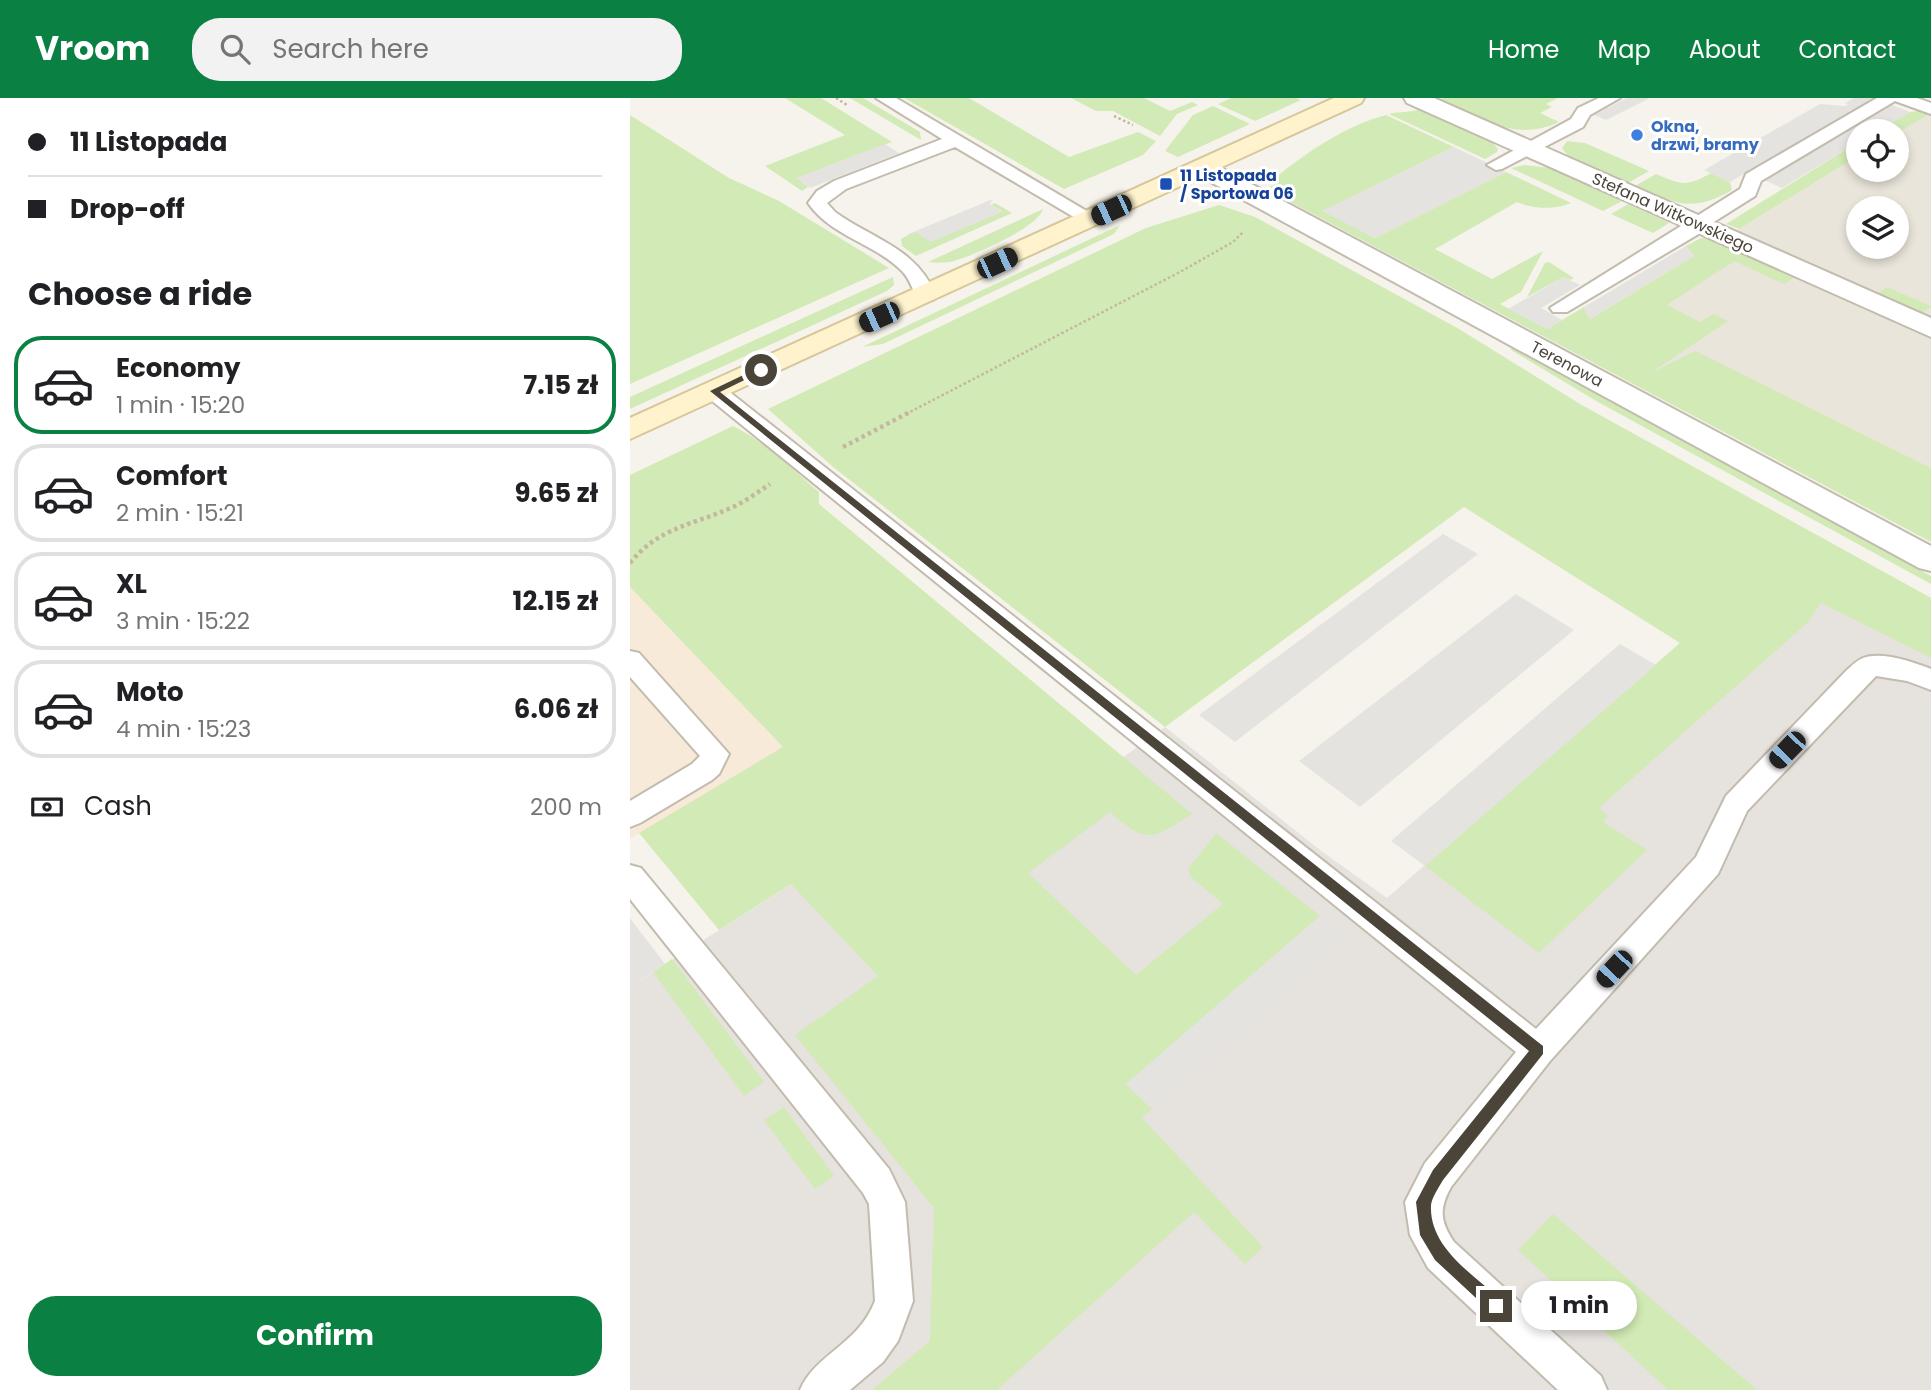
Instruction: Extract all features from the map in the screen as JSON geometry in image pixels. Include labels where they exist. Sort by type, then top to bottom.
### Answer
[{"type":"main road","points":[[630,430],[1353,98]]},
{"type":"street","name":"Stefana Witkowskiego","points":[[1415,98],[1931,328]]},
{"type":"street","name":"Terenowa","points":[[1203,168],[1931,560]]},
{"type":"lane","points":[[884,98],[1091,219]]},
{"type":"lane","points":[[1496,165],[1577,123],[1584,112],[1612,98]]},
{"type":"lane","points":[[1560,309],[1749,192],[1752,178],[1889,98]]},
{"type":"lane","points":[[1901,98],[1931,109]]},
{"type":"lane","points":[[926,296],[922,281],[909,266],[837,221],[821,210],[817,203],[840,185],[956,140]]},
{"type":"lane","points":[[714,391],[1538,1050]]},
{"type":"lane","points":[[630,660],[715,754],[709,766],[702,772],[630,815]]},
{"type":"lane","points":[[1587,1390],[1441,1255],[1428,1235],[1423,1202],[1438,1175],[1538,1050],[1689,888],[1707,865],[1736,804],[1854,679],[1870,666],[1916,672],[1931,680]]},
{"type":"lane","points":[[630,877],[876,1181],[887,1202],[894,1301],[884,1327],[869,1349],[820,1390]]},
{"type":"path","points":[[1114,116],[1133,125]]},
{"type":"path","points":[[834,451],[1188,268],[1233,242],[1251,225]]},
{"type":"path","points":[[630,563],[645,544],[667,532],[735,506],[773,482]]},
{"type":"shaded area","points":[[1627,98],[1650,98],[1606,120],[1594,115]]},
{"type":"shaded area","points":[[1854,98],[1875,98],[1730,182],[1704,170],[1820,104],[1845,106],[1848,105],[1845,103]]},
{"type":"shaded area","points":[[1892,105],[1910,112],[1898,119],[1868,119]]},
{"type":"shaded area","points":[[1931,112],[1931,532],[1562,337],[1846,163],[1846,182],[1909,182],[1909,126]]},
{"type":"shaded area","points":[[1846,132],[1846,149],[1782,188],[1764,180]]},
{"type":"shaded area","points":[[885,144],[899,153],[810,188],[796,178]]},
{"type":"shaded area","points":[[1454,147],[1506,172],[1375,238],[1322,211]]},
{"type":"shaded area","points":[[993,199],[990,204],[1002,212],[931,242],[917,233],[906,235]]},
{"type":"shaded area","points":[[1686,246],[1694,256],[1590,319],[1584,307]]},
{"type":"shaded area","points":[[1563,277],[1580,285],[1541,308],[1562,320],[1547,329],[1508,309]]},
{"type":"shaded area","points":[[1809,531],[1931,598],[1931,1390],[630,1390],[630,987],[868,835],[1122,758],[1165,727],[1320,850],[1387,898]]},
{"type":"shaded area","points":[[1443,534],[1478,554],[1235,742],[1199,715]]},
{"type":"shaded area","points":[[630,587],[784,748],[630,839]]},
{"type":"shaded area","points":[[1516,594],[1574,630],[1360,807],[1299,761]]},
{"type":"shaded area","points":[[1620,644],[1656,665],[1425,866],[1391,841]]},
{"type":"shaded area","points":[[1320,916],[1346,937],[1152,1109],[1126,1084]]},
{"type":"shaded area","points":[[630,918],[665,964],[630,987]]},
{"type":"green space","points":[[785,98],[821,98],[892,142],[797,178],[808,187],[802,191],[765,166],[845,135]]},
{"type":"green space","points":[[850,98],[863,98],[920,132],[921,140]]},
{"type":"green space","points":[[904,98],[969,98],[1069,157],[1138,132],[1156,141],[1143,155],[1064,189]]},
{"type":"green space","points":[[1071,98],[1144,98],[1170,111],[1192,102],[1198,105],[1177,114],[1160,136],[1113,111],[1096,111]]},
{"type":"green space","points":[[1231,98],[1301,100],[1255,121],[1218,104]]},
{"type":"green space","points":[[1558,98],[1546,104],[1552,107],[1540,113],[1559,122],[1543,128],[1513,129],[1484,120],[1441,99]]},
{"type":"green space","points":[[1213,106],[1250,124],[1178,157],[1165,151],[1193,115]]},
{"type":"green space","points":[[1420,109],[1492,142],[1498,149],[1497,152],[1485,159],[1389,114]]},
{"type":"green space","points":[[1910,112],[1929,114],[1909,126],[1909,119],[1898,119]]},
{"type":"green space","points":[[630,115],[729,178],[779,201],[889,268],[630,384]]},
{"type":"green space","points":[[1386,115],[1454,147],[1323,211],[1375,238],[1506,172],[1571,203],[1544,208],[1517,202],[1435,249],[1492,279],[1543,251],[1521,292],[1500,304],[1547,329],[1584,307],[1590,319],[1694,256],[1686,246],[1701,238],[1717,239],[1795,277],[1784,284],[1734,261],[1667,305],[1700,322],[1713,314],[1728,321],[1649,374],[1695,351],[1931,468],[1931,542],[1266,189],[1274,185],[1276,177],[1328,140]]},
{"type":"green space","points":[[1567,141],[1585,143],[1649,171],[1628,183],[1568,156],[1562,148]]},
{"type":"green space","points":[[1846,149],[1846,163],[1739,229],[1726,224]]},
{"type":"green space","points":[[1525,165],[1550,168],[1622,201],[1603,211],[1511,168]]},
{"type":"green space","points":[[1711,173],[1730,182],[1732,190],[1706,202],[1694,204],[1673,201],[1635,186],[1656,174],[1684,183],[1696,181]]},
{"type":"green space","points":[[995,203],[1012,213],[916,256],[902,246],[901,239],[910,234],[1002,211],[991,205]]},
{"type":"green space","points":[[1628,204],[1669,223],[1653,233],[1611,214]]},
{"type":"green space","points":[[1219,205],[1255,217],[1459,329],[1580,404],[1931,598],[1931,658],[1821,603],[1808,622],[1599,808],[1608,816],[1603,822],[1647,850],[1539,953],[1425,866],[1680,643],[1464,507],[1165,727],[832,466],[768,409],[1146,228]]},
{"type":"green space","points":[[1043,209],[1029,225],[972,255],[950,262],[928,262]]},
{"type":"green space","points":[[1120,225],[1114,234],[883,344],[862,347]]},
{"type":"green space","points":[[1549,262],[1574,278],[1570,280],[1563,277],[1527,297],[1545,263]]},
{"type":"green space","points":[[893,277],[894,285],[887,291],[630,409],[630,397]]},
{"type":"green space","points":[[1887,287],[1931,307],[1920,314],[1876,295]]},
{"type":"green space","points":[[1511,346],[1931,576],[1931,584],[1598,402],[1511,350]]},
{"type":"green space","points":[[733,426],[778,456],[819,492],[819,504],[1192,814],[1167,829],[1150,835],[1134,830],[1110,812],[1028,873],[1136,975],[1223,904],[1191,877],[1188,869],[1216,833],[1320,916],[1126,1084],[1152,1109],[1142,1118],[1263,1247],[1245,1264],[1194,1212],[997,1390],[872,1390],[930,1341],[934,1208],[795,1035],[878,976],[791,884],[719,930],[639,833],[783,747],[630,587],[630,475]]},
{"type":"green space","points":[[672,959],[764,1082],[744,1096],[653,972]]},
{"type":"green space","points":[[784,1107],[834,1176],[815,1189],[764,1120]]},
{"type":"green space","points":[[1553,1214],[1757,1390],[1668,1390],[1518,1250]]},
{"type":"place","name":"Okna, drzwi, bramy","points":[[1637,135]]},
{"type":"place","name":"11 Listopada / Sportowa 06","points":[[1166,184]]},
{"type":"route","points":[[761,370],[714,391],[1538,1050],[1438,1175],[1423,1202],[1428,1235],[1441,1255],[1496,1306]]}]
